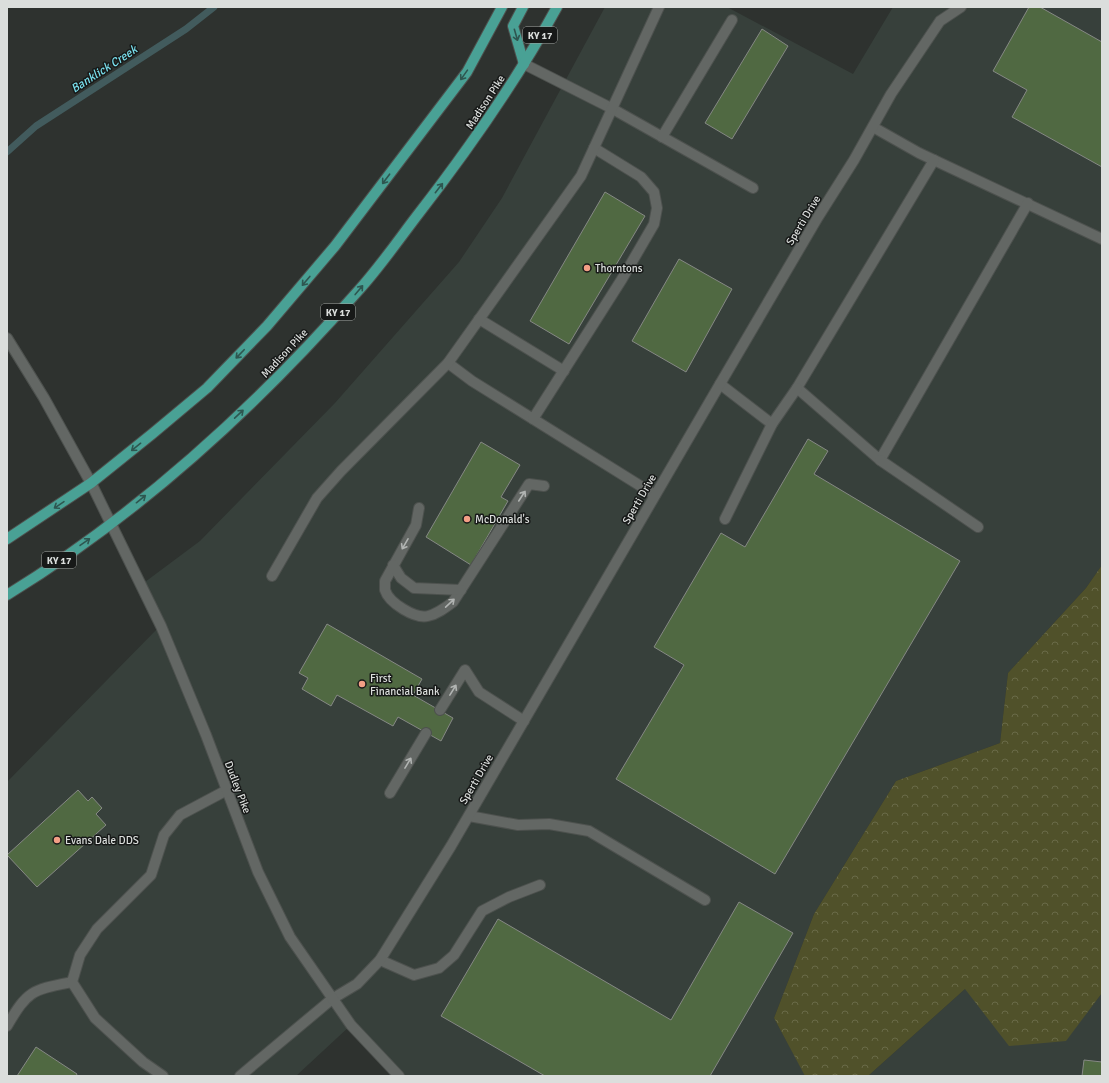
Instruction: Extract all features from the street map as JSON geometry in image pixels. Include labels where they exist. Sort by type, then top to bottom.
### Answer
[{"type":"main road","points":[[7,539],[91,484],[207,388],[267,326],[335,246],[467,72],[502,7]]},
{"type":"main road","points":[[523,7],[513,26],[524,64]]},
{"type":"main road","name":"Madison Pike","points":[[7,595],[111,524],[198,453],[270,385],[359,290],[466,153],[524,64],[557,7]]},
{"type":"street","points":[[272,576],[317,498],[341,471],[448,363],[581,176],[611,108],[659,7]]},
{"type":"street","name":"Sperti Drive","points":[[240,1076],[332,999],[357,984],[380,960],[469,816],[655,495],[873,127],[891,94],[940,21],[961,7]]},
{"type":"street","points":[[662,137],[732,20]]},
{"type":"street","points":[[524,64],[611,108],[753,188]]},
{"type":"street","points":[[873,127],[934,160],[1102,239]]},
{"type":"street","points":[[533,419],[622,279],[654,224],[657,208],[654,192],[641,177],[594,148]]},
{"type":"street","points":[[725,519],[772,424],[797,388],[934,160]]},
{"type":"street","points":[[880,460],[1028,203]]},
{"type":"street","points":[[479,319],[564,371]]},
{"type":"street","name":"Dudley Pike","points":[[7,338],[44,398],[91,484],[161,626],[227,790],[258,872],[290,937],[351,1025],[399,1076]]},
{"type":"street","points":[[448,363],[472,381],[655,495]]},
{"type":"street","points":[[720,384],[772,424]]},
{"type":"street","points":[[797,388],[880,460],[978,527]]},
{"type":"street","points":[[419,508],[416,525],[392,565],[385,581],[386,591],[394,602],[414,615],[427,616],[442,610],[453,602],[529,484],[544,486]]},
{"type":"street","points":[[392,565],[401,578],[414,588],[461,590]]},
{"type":"street","points":[[440,710],[465,670],[479,692],[524,721]]},
{"type":"street","points":[[390,793],[426,733]]},
{"type":"street","points":[[156,1074],[95,1018],[72,982],[80,955],[97,929],[151,875],[164,835],[180,815],[227,790]]},
{"type":"street","points":[[469,816],[518,825],[549,824],[589,831],[705,900]]},
{"type":"street","points":[[380,960],[414,975],[439,968],[454,955],[482,911],[509,897],[540,885]]},
{"type":"street","points":[[7,1026],[26,997],[42,988],[72,982]]},
{"type":"shaded area","points":[[605,7],[727,7],[853,74],[893,7],[1102,7],[1102,565],[1086,588],[1008,673],[1000,743],[896,781],[814,914],[774,1018],[805,1075],[807,1076],[399,1076],[351,1025],[296,1076],[7,1076],[7,782],[160,626],[141,585],[200,541],[335,403],[459,262],[502,198]]},
{"type":"shaded area","points":[[965,989],[1065,1041],[1102,993],[1102,1076],[868,1076]]},
{"type":"green space","points":[[1102,565],[1102,993],[1066,1041],[1009,1046],[965,989],[868,1076],[805,1076],[774,1018],[814,914],[896,781],[1000,743],[1008,673],[1086,588]]},
{"type":"building","points":[[1029,7],[1040,7],[1102,42],[1102,167],[1012,117],[1027,90],[993,71]]},
{"type":"building","points":[[762,29],[788,46],[732,139],[705,123]]},
{"type":"building","name":"Thorntons","points":[[605,192],[645,216],[569,344],[530,321]]},
{"type":"building","points":[[679,259],[732,289],[686,372],[632,341]]},
{"type":"building","points":[[808,439],[828,451],[814,474],[960,561],[775,874],[616,779],[684,665],[654,647],[721,533],[745,547]]},
{"type":"building","name":"McDonald's","points":[[481,442],[520,465],[501,497],[508,501],[471,565],[426,537]]},
{"type":"building","name":"First Financial Bank","points":[[327,624],[422,679],[413,695],[453,718],[441,741],[398,717],[393,726],[337,695],[331,706],[302,689],[308,678],[299,673]]},
{"type":"building","name":"Evans Dale DDS","points":[[78,790],[88,801],[92,797],[102,808],[96,814],[106,825],[37,887],[7,855]]},
{"type":"building","points":[[739,902],[793,933],[710,1076],[545,1076],[441,1016],[498,919],[671,1020]]},
{"type":"building","points":[[36,1047],[77,1074],[76,1076],[17,1076]]},
{"type":"building","points":[[1084,1060],[1102,1062],[1102,1076],[1082,1076]]},
{"type":"waterway","name":"Banklick Creek","points":[[7,152],[36,126],[186,29],[214,7]]},
{"type":"place","name":"Thorntons","points":[[587,268]]},
{"type":"place","name":"McDonald's","points":[[467,519]]},
{"type":"place","name":"First Financial Bank","points":[[362,684]]},
{"type":"place","name":"Evans Dale DDS","points":[[57,840]]}]
